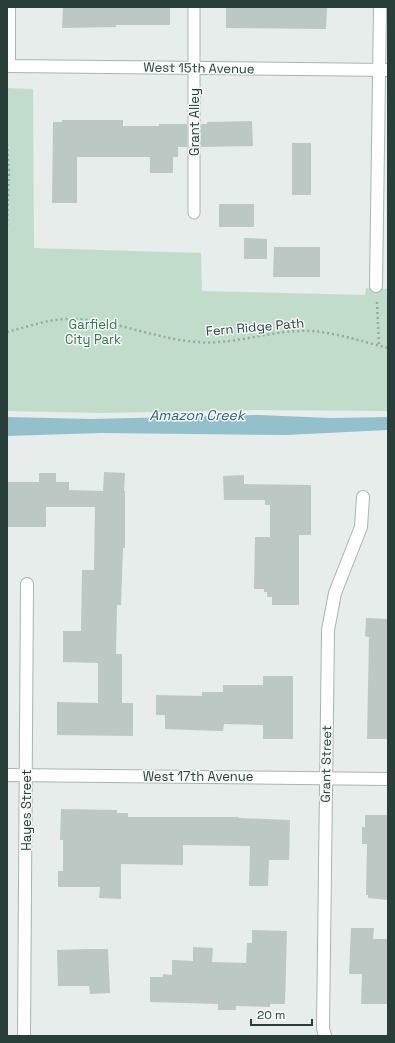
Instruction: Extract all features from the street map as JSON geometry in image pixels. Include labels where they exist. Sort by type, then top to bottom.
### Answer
[{"type":"street","name":"West 15th Avenue","points":[[9,7],[9,66],[384,70]]},
{"type":"street","points":[[376,286],[384,70],[380,7]]},
{"type":"street","name":"Grant Street","points":[[325,1036],[323,1028],[328,638],[335,592],[361,527],[363,497]]},
{"type":"street","name":"Hayes Street","points":[[24,1036],[27,584]]},
{"type":"street","name":"West 17th Avenue","points":[[7,775],[326,777],[388,779]]},
{"type":"lane","name":"Grant Alley","points":[[194,7],[194,213]]},
{"type":"path","points":[[7,144],[9,172],[7,225]]},
{"type":"path","points":[[376,286],[379,346]]},
{"type":"path","name":"Fern Ridge Path","points":[[7,332],[55,320],[72,319],[96,321],[177,340],[198,342],[221,341],[298,330],[325,333],[388,348]]},
{"type":"green space","name":"Garfield City Park","points":[[7,88],[33,89],[34,248],[201,253],[202,291],[365,295],[366,288],[388,289],[388,411],[256,410],[102,413],[7,411]]},
{"type":"water","points":[[259,415],[331,418],[388,417],[388,430],[286,435],[101,433],[7,436],[7,417],[92,419]]},
{"type":"building","points":[[63,7],[170,7],[170,25],[116,25],[116,27],[62,28]]},
{"type":"building","points":[[226,7],[327,7],[326,29],[226,28]]},
{"type":"building","points":[[62,120],[123,120],[123,126],[187,124],[187,147],[178,147],[178,157],[173,157],[173,173],[150,173],[150,157],[77,157],[77,203],[52,203],[53,122],[62,122]]},
{"type":"building","points":[[252,121],[253,146],[201,147],[201,124],[207,124],[207,122]]},
{"type":"building","points":[[292,143],[311,143],[311,195],[292,195]]},
{"type":"building","points":[[219,204],[254,204],[254,227],[219,227]]},
{"type":"building","points":[[244,238],[267,239],[267,259],[244,259]]},
{"type":"building","points":[[274,247],[320,247],[320,277],[273,277]]},
{"type":"building","points":[[104,472],[125,473],[125,548],[123,548],[121,605],[117,605],[116,654],[122,654],[122,703],[133,703],[133,736],[57,735],[57,702],[98,703],[98,663],[63,662],[63,631],[81,631],[82,570],[94,570],[95,507],[46,507],[46,527],[7,527],[7,482],[39,482],[39,473],[56,473],[56,482],[69,482],[69,490],[103,491]]},
{"type":"building","points":[[244,475],[244,484],[311,485],[311,535],[299,535],[299,605],[272,605],[272,597],[267,597],[267,592],[264,592],[264,589],[254,589],[255,537],[270,537],[270,505],[265,505],[265,500],[224,500],[223,476]]},
{"type":"building","points":[[366,618],[388,619],[388,739],[367,739],[369,637],[365,636]]},
{"type":"building","points":[[263,676],[293,676],[293,739],[263,739],[263,725],[224,724],[223,731],[165,729],[165,715],[156,715],[156,695],[202,696],[202,692],[223,692],[223,685],[263,685]]},
{"type":"building","points":[[61,809],[117,810],[117,813],[128,813],[128,817],[239,817],[290,820],[289,860],[269,860],[268,886],[249,886],[250,846],[183,845],[183,865],[121,864],[121,899],[99,898],[100,887],[58,887],[58,871],[63,871],[63,840],[60,840]]},
{"type":"building","points":[[365,815],[388,815],[388,900],[368,898],[368,895],[366,895],[367,844],[362,844],[362,827],[365,827]]},
{"type":"building","points":[[351,928],[374,928],[373,939],[388,939],[388,1004],[361,1004],[362,974],[349,974]]},
{"type":"building","points":[[252,930],[287,931],[285,1004],[270,1004],[270,1007],[236,1006],[236,1010],[218,1010],[218,1004],[150,1002],[150,977],[163,977],[163,974],[172,975],[172,960],[193,961],[193,947],[213,948],[212,962],[246,963],[247,943],[252,943]]},
{"type":"building","points":[[108,949],[110,993],[90,994],[89,986],[58,986],[57,950]]},
{"type":"water label","name":"Amazon Creek","points":[[197,415]]}]
